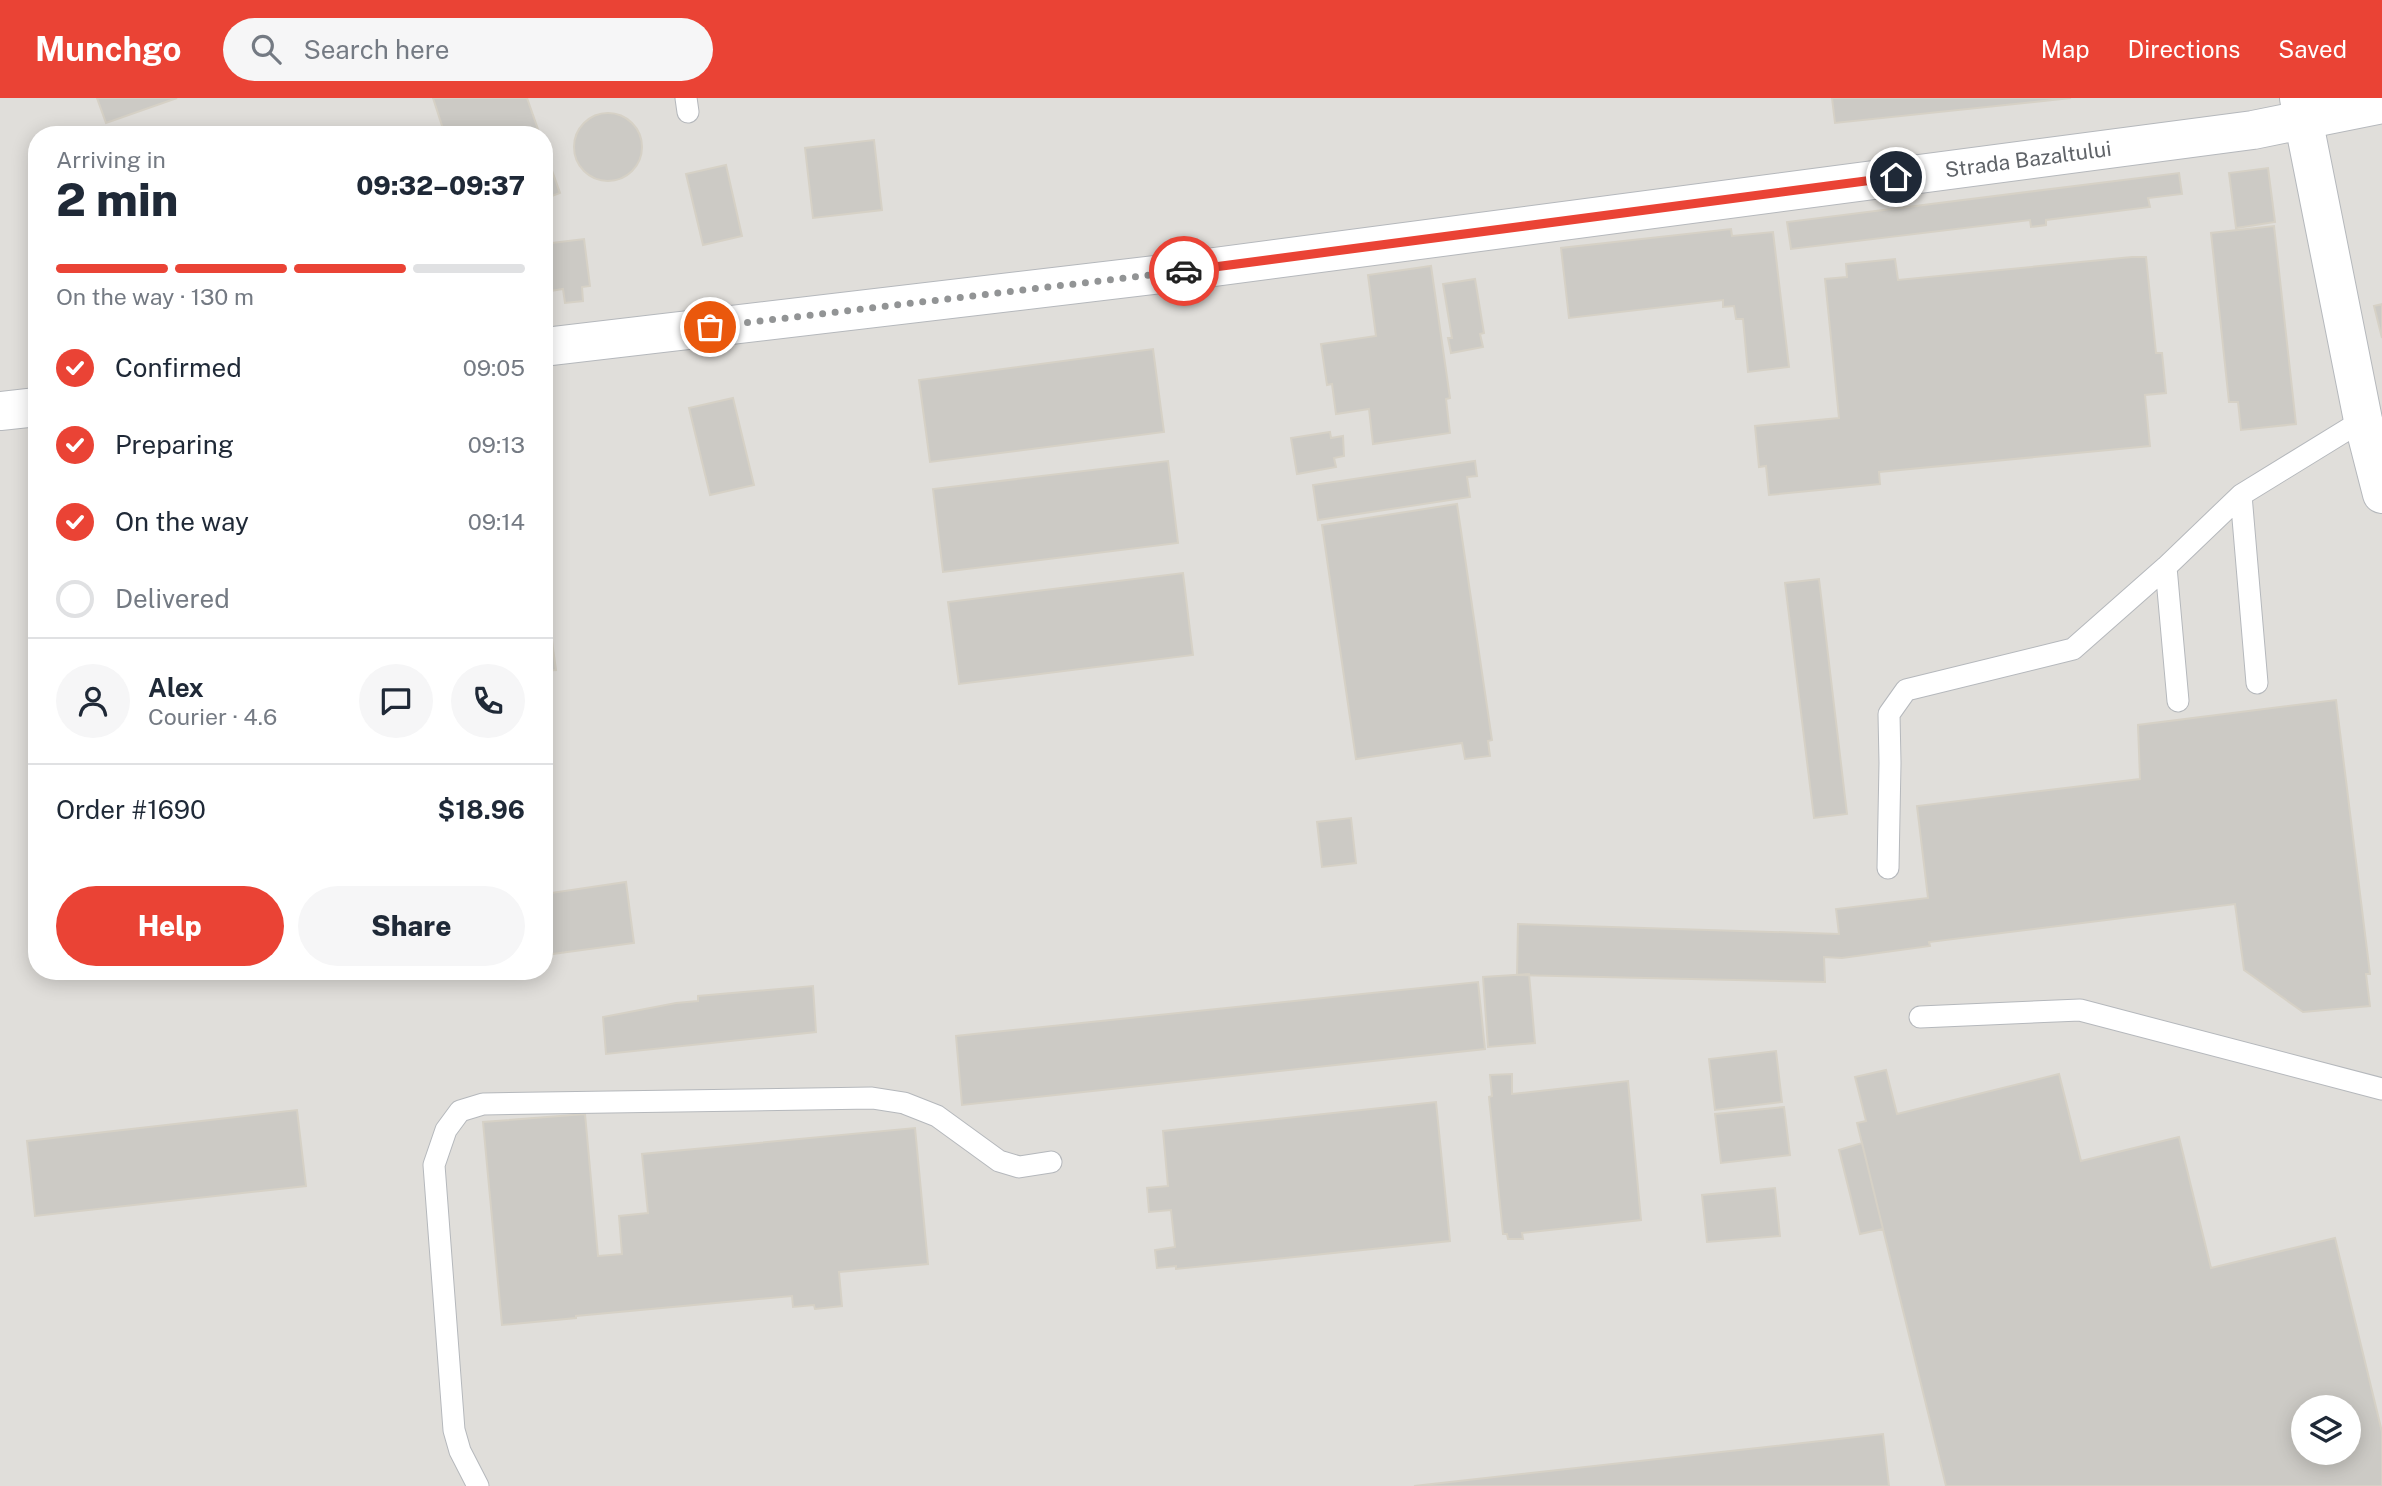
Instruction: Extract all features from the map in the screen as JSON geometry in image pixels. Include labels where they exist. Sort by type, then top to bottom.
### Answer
[{"type":"street","name":"Strada Bazaltului","points":[[553,346],[1181,271],[2239,132],[2302,109],[2382,104]]},
{"type":"street","points":[[2302,109],[2363,420],[2382,494]]},
{"type":"street","points":[[0,411],[28,408]]},
{"type":"lane","points":[[1888,868],[1889,714],[1906,690],[2073,649],[2166,567],[2241,495],[2363,420]]},
{"type":"lane","points":[[2241,495],[2257,683]]},
{"type":"lane","points":[[2166,567],[2178,701]]},
{"type":"lane","points":[[1920,1017],[2080,1010],[2382,1089]]},
{"type":"lane","points":[[478,1486],[460,1451],[454,1430],[434,1165],[446,1130],[460,1111],[483,1104],[872,1098],[904,1103],[937,1116],[999,1161],[1019,1167],[1051,1162]]},
{"type":"shaded area","points":[[0,98],[2382,98],[2382,1486],[0,1486]]},
{"type":"building","points":[[97,98],[177,98],[106,123]]},
{"type":"building","points":[[433,98],[527,98],[537,126],[442,126]]},
{"type":"building","points":[[1832,98],[2071,98],[1835,123]]},
{"type":"building","points":[[615,113],[636,128],[642,140],[640,160],[632,171],[615,181],[601,181],[584,171],[576,160],[574,140],[584,123],[595,115]]},
{"type":"building","points":[[874,140],[882,210],[813,218],[805,148]]},
{"type":"building","points":[[726,165],[742,236],[703,245],[686,174]]},
{"type":"building","points":[[2268,168],[2275,222],[2236,228],[2229,173]]},
{"type":"building","points":[[553,173],[560,193],[553,196]]},
{"type":"building","points":[[2179,173],[2182,194],[2148,198],[2150,207],[2046,220],[2046,225],[2031,227],[2030,220],[1791,249],[1787,222]]},
{"type":"building","points":[[2274,226],[2296,424],[2241,430],[2238,402],[2229,402],[2211,233]]},
{"type":"building","points":[[1731,229],[1732,236],[1773,232],[1789,367],[1748,372],[1743,319],[1736,319],[1734,306],[1723,307],[1723,300],[1569,318],[1561,248]]},
{"type":"building","points":[[584,239],[590,286],[582,287],[583,301],[565,303],[563,289],[553,291],[553,243]]},
{"type":"building","points":[[2146,257],[2156,353],[2162,353],[2166,393],[2145,395],[2150,446],[1879,472],[1880,484],[1769,495],[1766,466],[1759,467],[1755,426],[1839,418],[1825,279],[1847,277],[1846,264],[1895,259],[1898,280]]},
{"type":"building","points":[[1431,266],[1450,398],[1446,399],[1450,433],[1373,444],[1369,409],[1336,414],[1332,384],[1327,385],[1321,344],[1376,336],[1368,275]]},
{"type":"building","points":[[1475,279],[1484,333],[1480,334],[1483,347],[1451,353],[1448,338],[1452,338],[1443,284]]},
{"type":"building","points":[[2382,304],[2382,338],[2374,306]]},
{"type":"building","points":[[1153,349],[1164,432],[930,462],[919,380]]},
{"type":"building","points":[[733,398],[754,485],[710,495],[689,408]]},
{"type":"building","points":[[1330,432],[1331,438],[1343,436],[1344,456],[1334,458],[1336,467],[1297,474],[1291,438]]},
{"type":"building","points":[[1168,461],[1178,543],[943,572],[933,489]]},
{"type":"building","points":[[1475,461],[1477,476],[1467,477],[1470,497],[1318,520],[1313,485]]},
{"type":"building","points":[[1457,504],[1492,740],[1488,741],[1490,756],[1465,759],[1462,743],[1356,759],[1322,525]]},
{"type":"building","points":[[1183,573],[1193,655],[959,684],[948,602]]},
{"type":"building","points":[[1819,579],[1847,814],[1814,818],[1785,583]]},
{"type":"building","points":[[553,648],[556,670],[553,670]]},
{"type":"building","points":[[2336,700],[2370,974],[2366,974],[2370,1006],[2303,1012],[2244,970],[2235,904],[1929,942],[1930,946],[1842,958],[1824,957],[1825,982],[1517,975],[1518,924],[1839,934],[1836,909],[1928,898],[1917,806],[2140,779],[2138,725]]},
{"type":"building","points":[[1351,818],[1356,863],[1322,867],[1317,822]]},
{"type":"building","points":[[626,882],[634,943],[553,954],[553,893]]},
{"type":"building","points":[[1529,974],[1535,1043],[1488,1047],[1483,977]]},
{"type":"building","points":[[1478,982],[1485,1049],[962,1105],[956,1036]]},
{"type":"building","points":[[813,986],[816,1032],[606,1054],[603,1017],[698,1001],[698,996]]},
{"type":"building","points":[[1776,1051],[1782,1102],[1715,1110],[1709,1059]]},
{"type":"building","points":[[1886,1070],[1897,1114],[2059,1074],[2081,1161],[2179,1137],[2211,1268],[2335,1238],[2382,1432],[2382,1486],[1946,1486],[1857,1123],[1866,1121],[1855,1077]]},
{"type":"building","points":[[1512,1074],[1512,1094],[1628,1081],[1641,1220],[1522,1233],[1523,1239],[1508,1239],[1507,1234],[1503,1234],[1489,1097],[1492,1096],[1490,1075]]},
{"type":"building","points":[[1436,1102],[1450,1241],[1176,1269],[1176,1266],[1157,1268],[1155,1250],[1175,1247],[1171,1210],[1149,1212],[1147,1188],[1168,1186],[1163,1131]]},
{"type":"building","points":[[1784,1107],[1790,1155],[1721,1163],[1715,1114]]},
{"type":"building","points":[[297,1110],[306,1186],[35,1216],[27,1141]]},
{"type":"building","points":[[585,1114],[598,1256],[622,1254],[619,1216],[648,1213],[642,1154],[915,1128],[928,1264],[839,1272],[842,1306],[815,1309],[814,1305],[793,1307],[792,1296],[502,1325],[483,1122]]},
{"type":"building","points":[[1862,1143],[1883,1229],[1860,1234],[1839,1150]]},
{"type":"building","points":[[1775,1188],[1780,1236],[1707,1242],[1702,1195]]},
{"type":"building","points":[[1883,1434],[1889,1486],[1414,1486]]},
{"type":"way so far","points":[[710,327],[1184,271]]},
{"type":"route","points":[[1184,271],[1896,177]]}]
